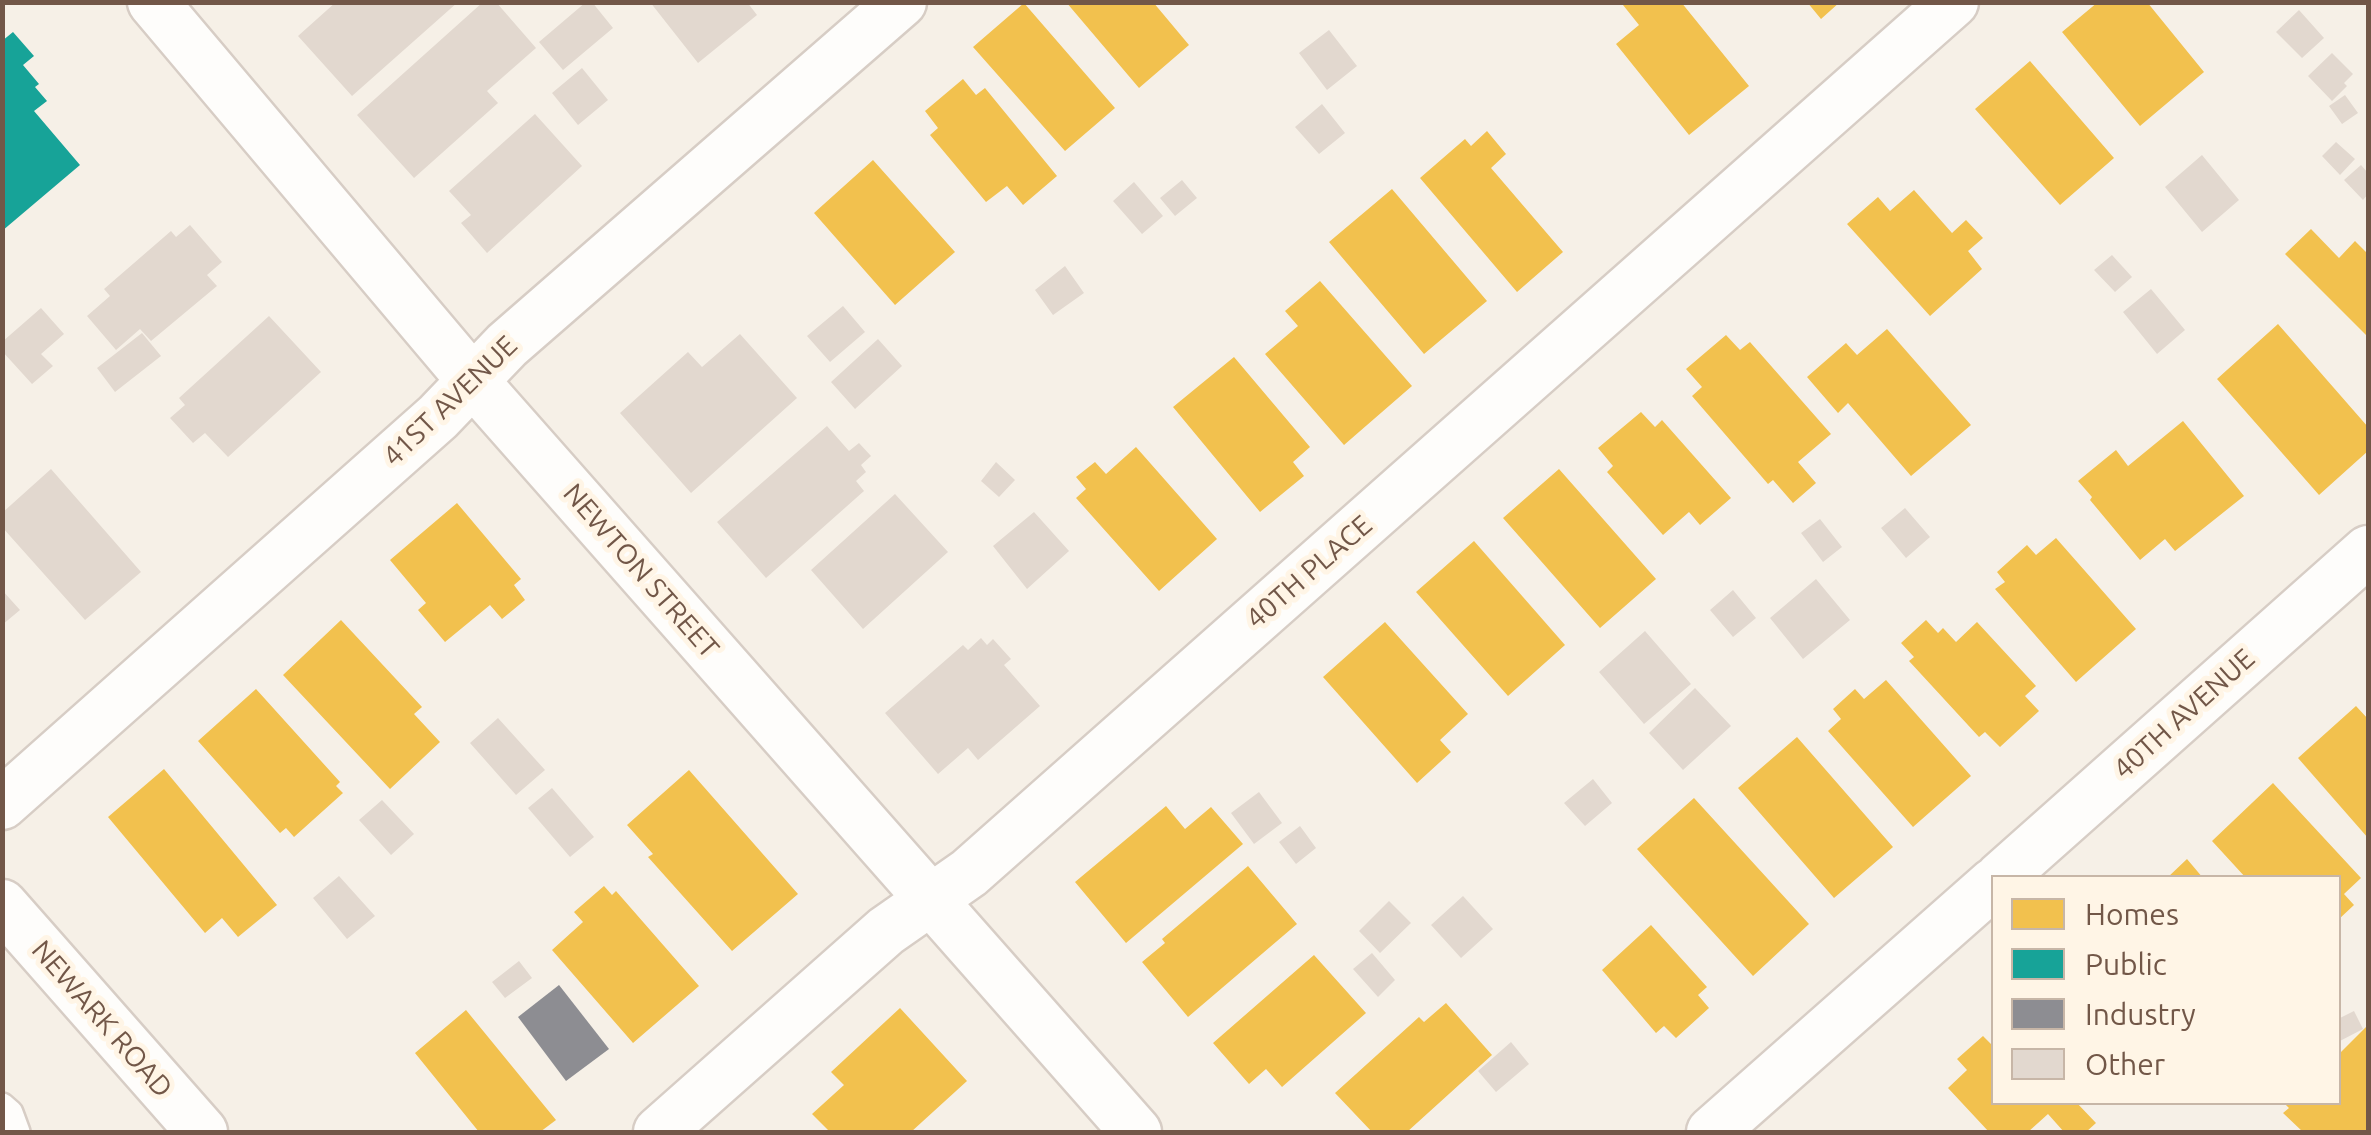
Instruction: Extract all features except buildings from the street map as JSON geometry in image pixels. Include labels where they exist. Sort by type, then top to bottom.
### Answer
[{"type":"street","name":"NEWTON STREET","points":[[152,2],[473,381],[1136,1132]]},
{"type":"street","name":"41ST AVENUE","points":[[2,804],[438,418],[507,345],[901,2]]},
{"type":"street","name":"40TH PLACE","points":[[659,1132],[886,931],[969,873],[1952,2]]},
{"type":"street","name":"40TH AVENUE","points":[[2003,875],[2368,551]]},
{"type":"street","points":[[1712,1132],[1991,886]]},
{"type":"street","name":"NEWARK ROAD","points":[[2,905],[202,1132]]},
{"type":"lane","points":[[2,1106],[10,1114],[16,1132]]}]
